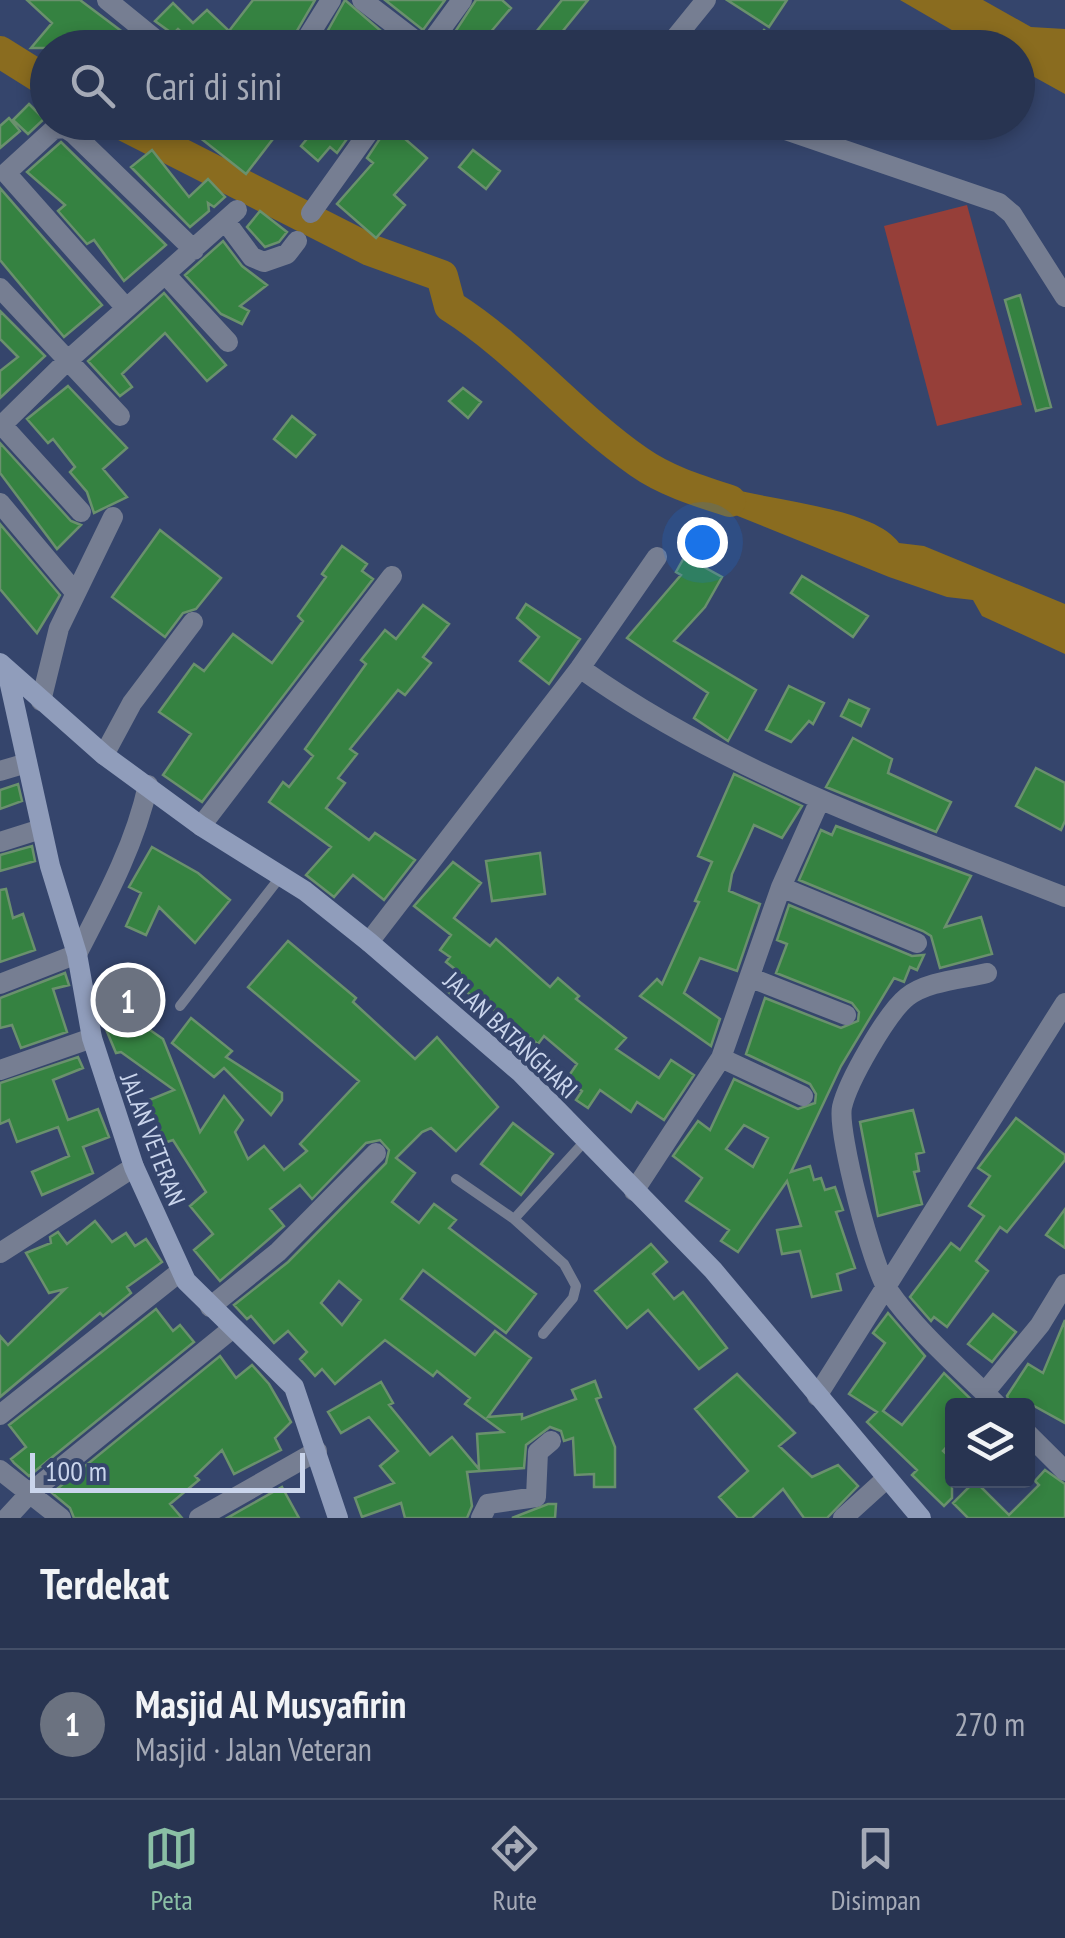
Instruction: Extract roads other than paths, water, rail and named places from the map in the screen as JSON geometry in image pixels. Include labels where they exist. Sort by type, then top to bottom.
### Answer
[{"type":"street","points":[[107,0],[144,30]]},
{"type":"street","points":[[312,30],[330,0]]},
{"type":"street","points":[[362,0],[402,30]]},
{"type":"street","points":[[440,30],[462,0]]},
{"type":"street","points":[[682,30],[706,0]]},
{"type":"street","points":[[40,140],[3,170],[126,308]]},
{"type":"street","points":[[78,140],[194,250]]},
{"type":"street","points":[[311,212],[363,140]]},
{"type":"street","points":[[815,140],[999,202],[1012,214],[1065,297]]},
{"type":"street","points":[[81,512],[1,426],[66,362],[231,216],[252,257],[264,262],[287,254],[297,242]]},
{"type":"street","points":[[166,275],[228,342]]},
{"type":"street","points":[[0,288],[120,416]]},
{"type":"street","points":[[0,503],[74,591]]},
{"type":"street","points":[[41,700],[59,628],[113,517]]},
{"type":"street","points":[[369,942],[580,668],[657,557]]},
{"type":"street","points":[[201,826],[392,576]]},
{"type":"street","points":[[104,755],[132,703],[193,622]]},
{"type":"street","name":"JALAN BATANGHARI","points":[[4,667],[104,755],[201,826],[282,876],[369,942],[521,1073],[713,1270],[921,1518]]},
{"type":"street","name":"JALAN VETERAN","points":[[4,667],[41,829],[76,954],[92,1038],[134,1167],[181,1271],[210,1307],[294,1387],[338,1518]]},
{"type":"street","points":[[580,668],[723,755],[820,800],[1065,897]]},
{"type":"street","points":[[0,771],[27,763]]},
{"type":"street","points":[[0,984],[76,954],[110,890],[142,812],[148,786]]},
{"type":"street","points":[[634,1192],[722,1058],[781,887],[820,800]]},
{"type":"street","points":[[0,842],[41,829]]},
{"type":"street","points":[[781,887],[916,943]]},
{"type":"street","points":[[987,973],[922,988],[906,998],[867,1056],[842,1104],[843,1132],[860,1210],[886,1288],[991,1398]]},
{"type":"street","points":[[751,978],[846,1016]]},
{"type":"street","points":[[817,1396],[1062,1016]]},
{"type":"street","points":[[0,1070],[92,1038]]},
{"type":"street","points":[[722,1058],[803,1096]]},
{"type":"street","points":[[210,1307],[278,1252],[376,1154]]},
{"type":"street","points":[[0,1253],[134,1167]]},
{"type":"street","points":[[0,1415],[181,1271]]},
{"type":"street","points":[[993,1398],[1065,1284]]},
{"type":"street","points":[[7,1518],[30,1493],[234,1328]]},
{"type":"street","points":[[481,1518],[488,1504],[536,1497],[538,1452],[552,1441]]},
{"type":"street","points":[[1035,1441],[1065,1471]]},
{"type":"street","points":[[198,1518],[317,1451]]},
{"type":"street","points":[[0,1470],[61,1518]]},
{"type":"street","points":[[842,1518],[886,1478]]},
{"type":"lane","points":[[180,1006],[282,876]]},
{"type":"lane","points":[[514,1220],[585,1141]]},
{"type":"lane","points":[[456,1179],[514,1220],[564,1264],[576,1286],[573,1298],[543,1334]]},
{"type":"waterway","points":[[0,52],[30,71]]},
{"type":"waterway","points":[[153,140],[370,250],[442,276],[450,306],[500,342],[614,444],[660,475],[730,501]]},
{"type":"place","name":"Masjid Al Musyafirin","points":[[128,1000]]}]
